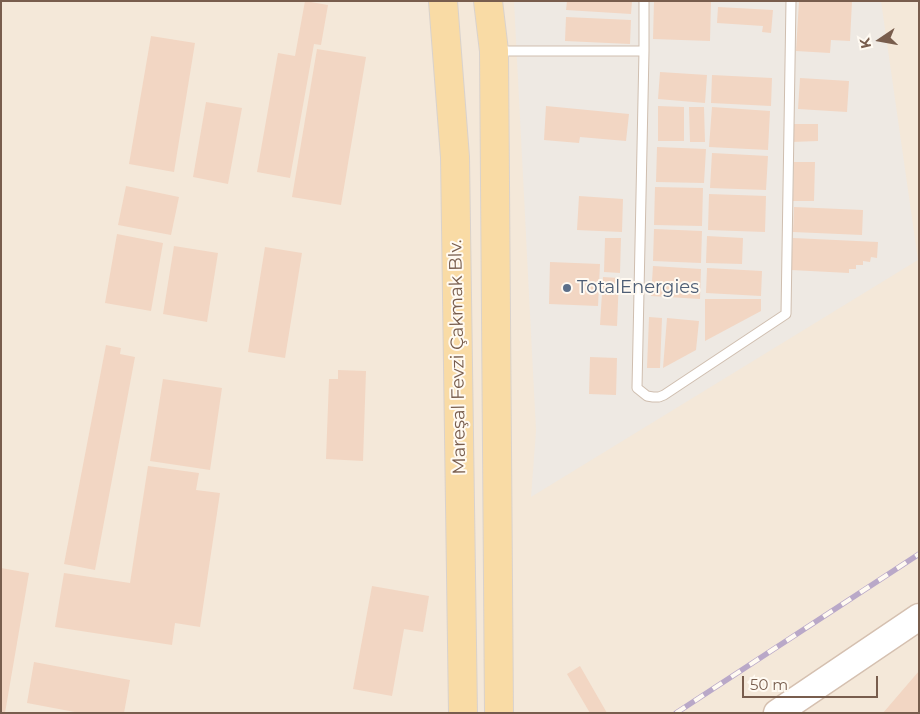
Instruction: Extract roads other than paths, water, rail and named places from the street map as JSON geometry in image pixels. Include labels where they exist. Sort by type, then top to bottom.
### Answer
[{"type":"main road","name":"Mareşal Fevzi Çakmak Blv.","points":[[443,1],[455,157],[463,713]]},
{"type":"main road","name":"Mareşal Fevzi Çakmak Blv.","points":[[488,1],[494,50],[499,713]]},
{"type":"street","points":[[777,713],[919,617]]},
{"type":"lane","points":[[644,1],[637,388],[647,396],[659,397],[786,314],[791,1]]},
{"type":"lane","points":[[494,50],[644,51]]},
{"type":"railway","points":[[676,713],[919,554]]},
{"type":"place","name":"TotalEnergies","points":[[567,288]]}]
